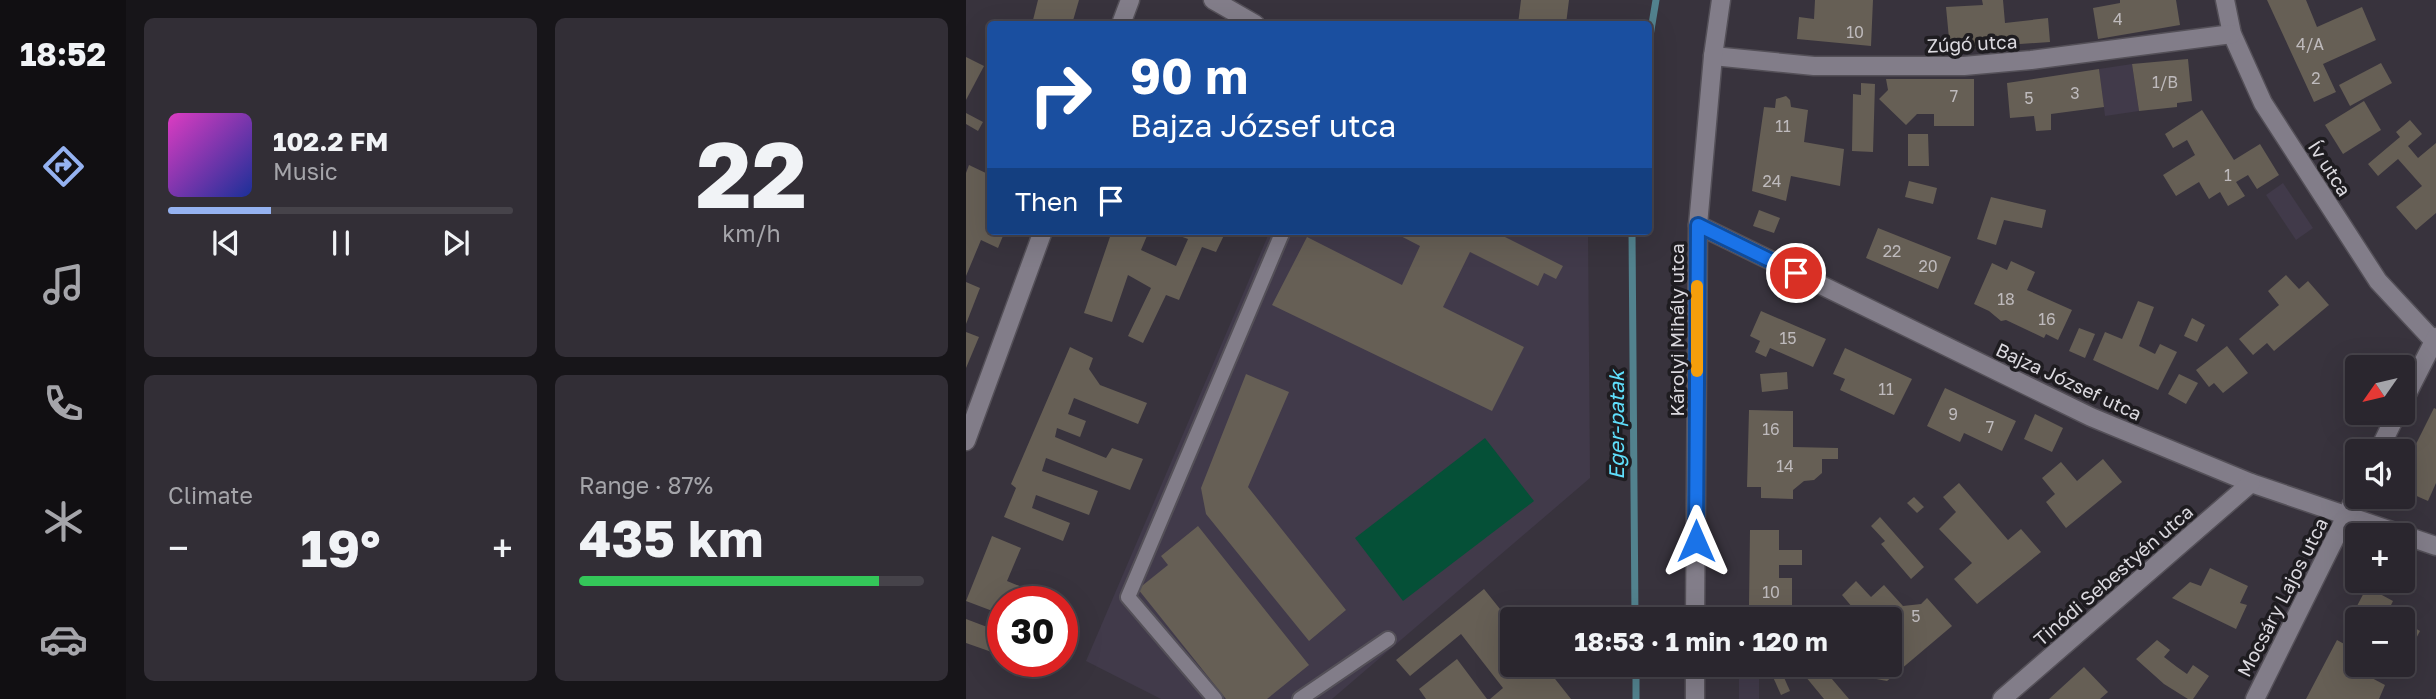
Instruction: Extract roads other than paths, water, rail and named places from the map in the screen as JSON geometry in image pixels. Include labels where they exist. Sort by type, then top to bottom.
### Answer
[{"type":"street","points":[[1122,21],[1130,0]]},
{"type":"street","points":[[1213,0],[1250,21]]},
{"type":"street","name":"Károlyi Mihály utca","points":[[1695,607],[1698,225],[1713,56],[1721,0]]},
{"type":"street","name":"Ív utca","points":[[2224,0],[2232,34],[2263,103],[2371,271],[2434,339]]},
{"type":"street","name":"Zúgó utca","points":[[1713,56],[1814,66],[1964,66],[2232,34]]},
{"type":"street","name":"Bajza József utca","points":[[1698,225],[2091,417],[2251,484],[2436,547]]},
{"type":"street","points":[[966,441],[1042,235]]},
{"type":"street","points":[[2415,378],[2434,339]]},
{"type":"street","name":"Tinódi Sebestyén utca","points":[[2002,699],[2251,484]]},
{"type":"street","points":[[2347,515],[2350,509]]},
{"type":"street","name":"Mocsáry Lajos utca","points":[[2255,699],[2347,515]]},
{"type":"street","points":[[1695,677],[1695,699]]},
{"type":"lane","points":[[1215,699],[1128,597],[1281,235]]},
{"type":"lane","points":[[1300,699],[1388,639]]},
{"type":"waterway","name":"Eger-patak","points":[[1652,24],[1656,0]]},
{"type":"waterway","name":"Eger-patak","points":[[1632,235],[1635,607]]},
{"type":"waterway","name":"Eger-patak","points":[[1636,677],[1636,699]]}]
